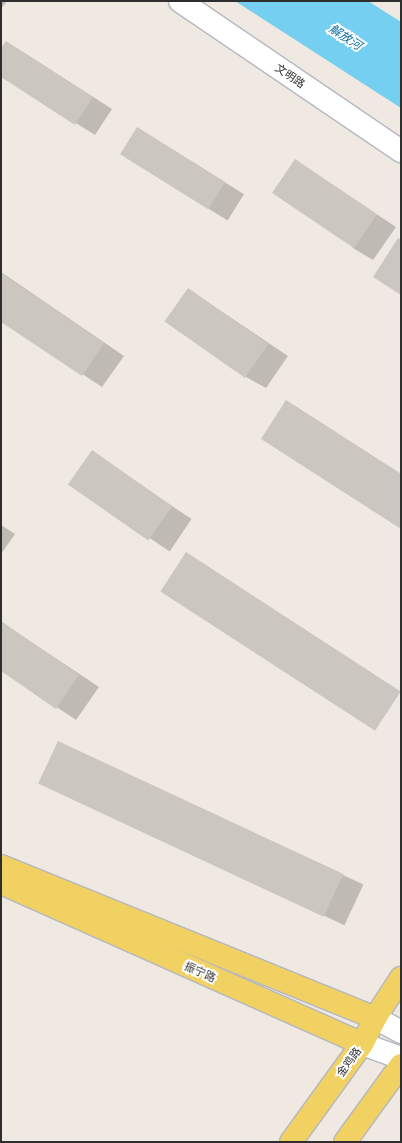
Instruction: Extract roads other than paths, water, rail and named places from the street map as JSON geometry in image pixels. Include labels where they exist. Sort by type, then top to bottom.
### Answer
[{"type":"main road","name":"振宁路","points":[[1,866],[374,1018]]},
{"type":"main road","name":"振宁路","points":[[1,883],[362,1044]]},
{"type":"main road","name":"金鸡路","points":[[291,1142],[362,1044],[374,1018],[401,978]]},
{"type":"main road","points":[[346,1142],[401,1065]]},
{"type":"street","name":"文明路","points":[[180,1],[401,151]]},
{"type":"street","name":"振宁路","points":[[374,1018],[401,1032]]},
{"type":"street","name":"振宁路","points":[[362,1044],[401,1058]]},
{"type":"water","name":"解放河","points":[[235,1],[368,1],[401,22],[401,108]]}]
